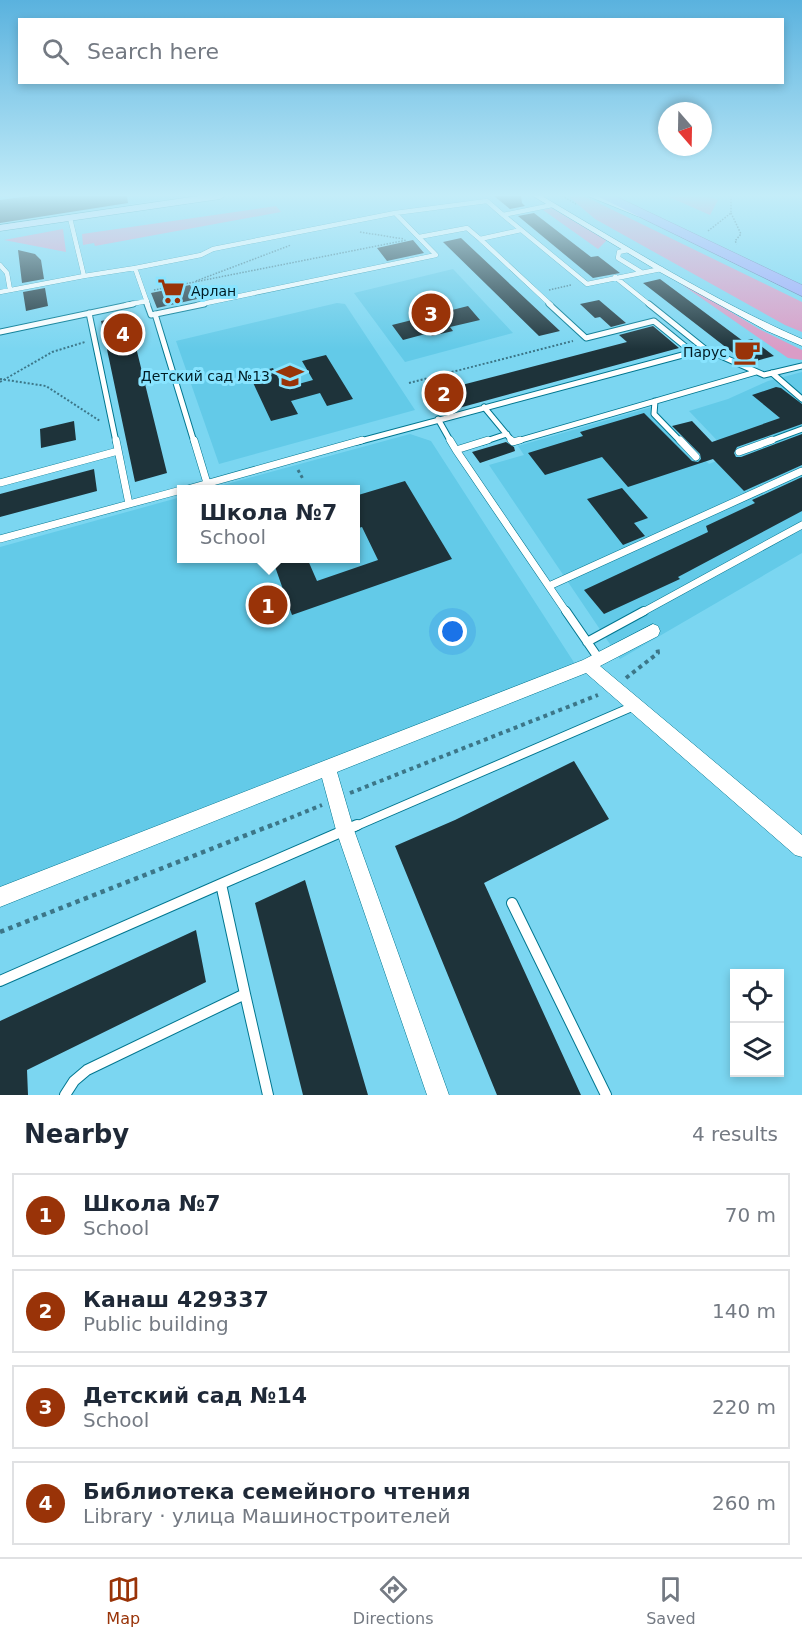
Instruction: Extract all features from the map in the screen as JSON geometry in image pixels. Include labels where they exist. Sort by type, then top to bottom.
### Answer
[{"type":"highway","points":[[710,247],[802,291]]},
{"type":"street","points":[[623,247],[770,329],[802,342]]},
{"type":"street","points":[[0,897],[594,662],[653,631]]},
{"type":"street","points":[[594,662],[634,706],[662,732],[778,825],[802,848]]},
{"type":"street","points":[[327,767],[345,830],[438,1095]]},
{"type":"lane","points":[[77,247],[84,276]]},
{"type":"lane","points":[[0,292],[201,255],[223,247]]},
{"type":"lane","points":[[135,268],[152,315],[436,255],[429,247]]},
{"type":"lane","points":[[489,247],[586,338],[654,321],[692,352]]},
{"type":"lane","points":[[543,247],[587,284],[661,269]]},
{"type":"lane","points":[[628,250],[619,252],[618,258],[641,272]]},
{"type":"lane","points":[[0,265],[6,268],[8,273],[10,290]]},
{"type":"lane","points":[[615,277],[705,349],[764,375],[802,366]]},
{"type":"lane","points":[[0,332],[147,301]]},
{"type":"lane","points":[[89,313],[129,504]]},
{"type":"lane","points":[[155,314],[207,483]]},
{"type":"lane","points":[[200,485],[438,419],[705,349]]},
{"type":"lane","points":[[484,407],[513,442],[756,372]]},
{"type":"lane","points":[[772,373],[802,399]]},
{"type":"lane","points":[[654,401],[654,414],[696,457]]},
{"type":"lane","points":[[438,419],[456,450],[586,642],[594,662]]},
{"type":"lane","points":[[739,452],[802,429]]},
{"type":"lane","points":[[456,450],[507,434]]},
{"type":"lane","points":[[0,483],[118,451]]},
{"type":"lane","points":[[549,586],[802,471]]},
{"type":"lane","points":[[0,539],[177,491]]},
{"type":"lane","points":[[586,642],[802,525]]},
{"type":"lane","points":[[0,981],[634,706]]},
{"type":"lane","points":[[221,884],[268,1095]]},
{"type":"lane","points":[[512,903],[606,1095]]},
{"type":"lane","points":[[65,1095],[74,1081],[87,1070],[245,993]]},
{"type":"path","points":[[191,283],[285,247]]},
{"type":"path","points":[[144,292],[371,247]]},
{"type":"path","points":[[738,247],[749,266]]},
{"type":"path","points":[[538,292],[585,282]]},
{"type":"path","points":[[409,383],[586,338]]},
{"type":"path","points":[[1,380],[52,352],[94,339]]},
{"type":"path","points":[[1,380],[46,386],[83,408],[114,432]]},
{"type":"shaded area","points":[[41,247],[65,247],[66,252]]},
{"type":"shaded area","points":[[645,247],[689,247],[802,302],[802,332],[785,325]]},
{"type":"shaded area","points":[[453,269],[513,333],[405,362],[354,293]]},
{"type":"shaded area","points":[[681,284],[685,284],[759,329],[802,350],[802,360],[788,358]]},
{"type":"shaded area","name":"Детский сад №13","points":[[337,303],[345,304],[415,410],[219,464],[176,341]]},
{"type":"shaded area","points":[[802,372],[802,553],[620,659],[489,465],[524,455],[518,446],[652,407],[709,464],[731,455],[689,411],[728,399],[768,381]]},
{"type":"shaded area","points":[[410,434],[431,441],[575,664],[0,890],[0,547],[177,498],[177,563],[360,563],[360,485],[223,485]]},
{"type":"building","points":[[419,247],[424,253],[387,261],[377,248]]},
{"type":"building","points":[[448,247],[471,247],[560,331],[539,336]]},
{"type":"building","points":[[556,247],[578,247],[591,257],[598,256],[620,273],[593,278]]},
{"type":"building","points":[[18,250],[35,254],[41,260],[44,279],[22,283]]},
{"type":"building","points":[[660,279],[743,341],[752,339],[774,356],[749,363],[741,359],[643,283]]},
{"type":"building","points":[[190,285],[197,299],[157,308],[151,293]]},
{"type":"building","points":[[45,288],[48,306],[26,311],[23,292]]},
{"type":"building","points":[[599,300],[626,323],[611,327],[600,317],[595,318],[580,304]]},
{"type":"building","points":[[468,306],[480,320],[450,327],[453,331],[432,336],[429,333],[403,340],[392,325]]},
{"type":"building","points":[[128,315],[167,473],[135,482],[101,321]]},
{"type":"building","points":[[653,326],[679,348],[444,412],[424,382],[446,377],[454,387],[627,342],[619,335]]},
{"type":"building","points":[[326,355],[353,399],[327,406],[320,393],[291,401],[298,414],[271,421],[249,374],[273,368],[284,388],[313,380],[302,361]]},
{"type":"building","points":[[776,387],[781,388],[802,404],[802,424],[737,447],[734,453],[736,457],[741,457],[802,434],[802,465],[744,491],[713,459],[628,487],[602,457],[545,475],[528,453],[583,436],[580,432],[644,413],[692,461],[698,462],[701,459],[700,454],[672,426],[692,421],[712,442],[780,418],[752,395]]},
{"type":"building","points":[[74,421],[76,440],[41,448],[40,429]]},
{"type":"building","points":[[506,442],[514,447],[515,451],[480,463],[472,452]]},
{"type":"building","points":[[94,469],[97,491],[0,517],[0,494]]},
{"type":"building","points":[[802,477],[802,511],[678,577],[680,579],[604,614],[584,590],[708,532],[706,526],[755,503],[752,500]]},
{"type":"building","points":[[405,481],[452,559],[292,615],[274,563],[309,563],[317,581],[378,560],[362,527],[360,528],[360,494]]},
{"type":"building","points":[[622,488],[648,518],[634,523],[645,536],[623,545],[587,499]]},
{"type":"building","points":[[574,761],[609,819],[484,883],[581,1095],[497,1095],[395,846],[455,820]]},
{"type":"building","points":[[305,880],[368,1095],[303,1095],[255,903]]},
{"type":"building","points":[[196,930],[206,982],[27,1070],[28,1095],[0,1095],[0,1021]]},
{"type":"place","name":"Арлан","points":[[171,291]]},
{"type":"place","name":"Детский сад №14","points":[[431,313]]},
{"type":"place","name":"Библиотека семейного чтения","points":[[123,333]]},
{"type":"place","name":"Парус","points":[[747,352]]},
{"type":"place","name":"Детский сад №13","points":[[290,376]]},
{"type":"place","name":"Канаш 429337","points":[[444,393]]},
{"type":"place","name":"Школа №7","points":[[268,605]]}]
